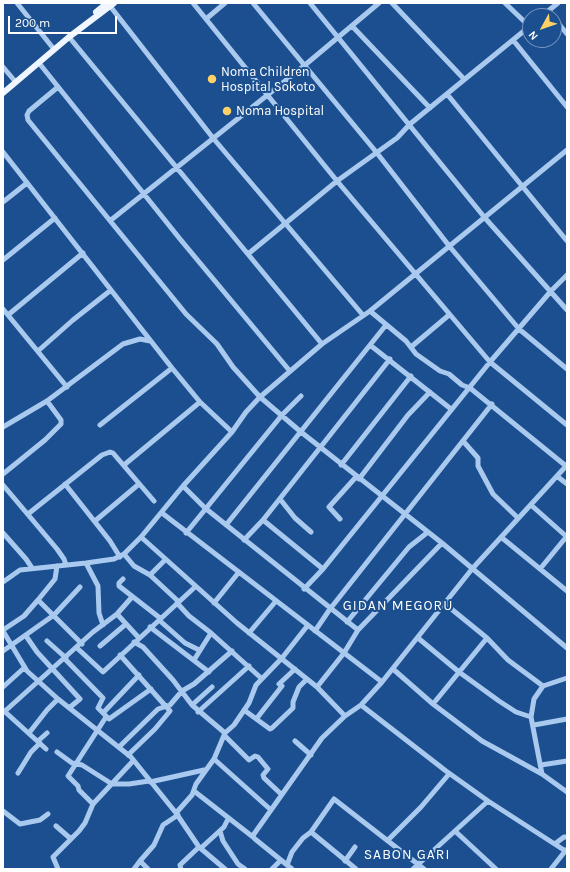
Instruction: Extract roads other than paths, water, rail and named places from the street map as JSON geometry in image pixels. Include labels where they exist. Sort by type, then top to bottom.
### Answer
[{"type":"main road","points":[[3,90],[53,48],[110,4]]},
{"type":"main road","points":[[3,93],[110,4]]},
{"type":"street","points":[[17,3],[53,48]]},
{"type":"street","points":[[193,3],[337,181],[490,362],[567,425]]},
{"type":"street","points":[[206,19],[225,3]]},
{"type":"street","points":[[253,3],[377,153],[450,247],[519,329],[567,369]]},
{"type":"street","points":[[310,3],[485,218],[567,310]]},
{"type":"street","points":[[111,220],[175,166],[305,65],[379,3]]},
{"type":"street","points":[[392,3],[464,79]]},
{"type":"street","points":[[505,3],[522,19]]},
{"type":"street","points":[[110,4],[212,138],[362,314]]},
{"type":"street","points":[[352,26],[430,108]]},
{"type":"street","points":[[248,254],[337,181],[397,138],[410,124],[522,33]]},
{"type":"street","points":[[69,37],[322,344]]},
{"type":"street","points":[[513,40],[567,107]]},
{"type":"street","points":[[39,63],[289,370]]},
{"type":"street","points":[[3,67],[14,80]]},
{"type":"street","points":[[58,87],[29,111],[27,115],[28,120],[111,220],[186,314],[217,344],[233,367],[260,397],[404,515],[442,543],[472,570],[566,646]]},
{"type":"street","points":[[447,94],[567,241]]},
{"type":"street","points":[[3,582],[20,570],[86,563],[122,555],[141,538],[183,486],[232,432],[246,412],[289,370],[416,274],[567,150]]},
{"type":"street","points":[[3,152],[172,368],[200,402],[232,432]]},
{"type":"street","points":[[3,202],[27,183]]},
{"type":"street","points":[[3,260],[55,218]]},
{"type":"street","points":[[8,315],[83,253]]},
{"type":"street","points":[[304,588],[323,569],[490,362],[551,291],[567,275]]},
{"type":"street","points":[[38,351],[73,320],[111,290]]},
{"type":"street","points":[[3,309],[66,387]]},
{"type":"street","points":[[253,837],[281,794],[322,738],[345,716],[361,705],[393,670],[444,603],[472,570],[567,466],[492,404],[470,388],[462,385],[449,374],[440,371],[416,354],[411,347],[370,310]]},
{"type":"street","points":[[411,347],[449,315]]},
{"type":"street","points":[[226,525],[386,325]]},
{"type":"street","points":[[3,427],[47,401],[123,344],[140,339],[150,341]]},
{"type":"street","points":[[370,345],[451,409]]},
{"type":"street","points":[[244,540],[264,520],[390,360]]},
{"type":"street","points":[[100,425],[172,368]]},
{"type":"street","points":[[342,465],[411,376]]},
{"type":"street","points":[[340,520],[329,508],[358,478],[408,415],[430,392]]},
{"type":"street","points":[[186,532],[204,508],[282,415],[301,396]]},
{"type":"street","points":[[3,474],[45,440],[61,424],[61,420],[47,401]]},
{"type":"street","points":[[124,466],[200,402]]},
{"type":"street","points":[[315,631],[330,609],[492,404]]},
{"type":"street","points":[[463,441],[478,458],[478,466],[493,494],[518,518]]},
{"type":"street","points":[[28,514],[107,452],[113,453],[154,501]]},
{"type":"street","points":[[558,477],[567,484]]},
{"type":"street","points":[[65,484],[122,555],[136,568],[150,575],[178,602],[189,616],[211,632],[261,678]]},
{"type":"street","points":[[95,521],[139,484]]},
{"type":"street","points":[[3,485],[57,549],[66,565]]},
{"type":"street","points":[[183,486],[204,508],[358,630]]},
{"type":"street","points":[[280,499],[295,518],[311,532]]},
{"type":"street","points":[[531,505],[567,536],[540,568]]},
{"type":"street","points":[[162,513],[382,682]]},
{"type":"street","points":[[264,520],[323,569]]},
{"type":"street","points":[[347,622],[408,547],[428,532]]},
{"type":"street","points":[[3,533],[32,568]]},
{"type":"street","points":[[501,537],[567,591]]},
{"type":"street","points":[[141,538],[249,633],[307,678],[345,716]]},
{"type":"street","points":[[317,687],[344,652],[358,630],[442,543]]},
{"type":"street","points":[[150,575],[165,560]]},
{"type":"street","points":[[86,563],[98,586],[99,613],[104,625]]},
{"type":"street","points":[[57,566],[55,579],[38,600],[24,616],[3,630],[24,668],[68,708],[128,755],[177,814],[200,848],[225,869]]},
{"type":"street","points":[[214,603],[239,572]]},
{"type":"street","points":[[123,579],[118,584],[160,619],[185,643],[199,650]]},
{"type":"street","points":[[3,651],[54,615],[80,587]]},
{"type":"street","points":[[38,600],[54,615],[103,672],[195,587]]},
{"type":"street","points":[[46,749],[4,711],[117,614],[132,597]]},
{"type":"street","points":[[249,633],[276,601]]},
{"type":"street","points":[[444,603],[487,638],[508,660],[543,686]]},
{"type":"street","points":[[117,614],[139,638]]},
{"type":"street","points":[[100,646],[126,624]]},
{"type":"street","points":[[134,869],[154,845],[163,825],[177,814],[194,791],[196,784],[204,770],[214,759],[225,735],[244,710],[261,678],[282,658],[308,626]]},
{"type":"street","points":[[150,627],[208,672]]},
{"type":"street","points":[[194,660],[211,632]]},
{"type":"street","points":[[26,636],[37,652],[80,699],[68,708]]},
{"type":"street","points":[[418,638],[459,672],[504,704],[516,712],[532,717]]},
{"type":"street","points":[[433,704],[487,638]]},
{"type":"street","points":[[47,641],[66,658],[103,698],[98,708],[109,719],[152,689]]},
{"type":"street","points":[[134,642],[142,647],[182,691],[198,712],[225,735],[250,760],[255,756],[258,757],[268,769],[264,778],[281,794]]},
{"type":"street","points":[[119,747],[158,709],[168,707],[182,691],[208,672],[232,651]]},
{"type":"street","points":[[120,655],[152,689],[170,711],[155,729],[128,755]]},
{"type":"street","points":[[198,712],[249,666]]},
{"type":"street","points":[[3,687],[24,668]]},
{"type":"street","points":[[257,718],[282,686],[279,684],[295,669]]},
{"type":"street","points":[[393,670],[433,704],[482,740],[542,774],[567,792]]},
{"type":"street","points":[[93,804],[78,790],[78,786],[68,776],[97,731],[104,715],[139,675]]},
{"type":"street","points":[[244,710],[257,718],[270,729],[280,722],[293,708],[293,702],[299,687],[307,678]]},
{"type":"street","points":[[542,774],[532,717],[534,699],[543,686],[567,678]]},
{"type":"street","points":[[192,705],[212,688]]},
{"type":"street","points":[[29,733],[47,710],[58,699]]},
{"type":"street","points":[[361,705],[449,774],[566,851],[551,869]]},
{"type":"street","points":[[534,725],[567,719]]},
{"type":"street","points":[[18,773],[31,752],[47,733]]},
{"type":"street","points":[[295,741],[311,754]]},
{"type":"street","points":[[57,752],[76,764],[82,765],[112,784],[129,784],[150,781],[204,770]]},
{"type":"street","points":[[214,759],[271,810]]},
{"type":"street","points":[[58,869],[53,857],[85,823],[93,804],[133,760]]},
{"type":"street","points":[[541,765],[567,761]]},
{"type":"street","points":[[388,840],[421,807],[449,774]]},
{"type":"street","points":[[194,791],[253,837],[280,861],[292,869]]},
{"type":"street","points":[[287,865],[295,848],[311,832],[334,799],[424,869]]},
{"type":"street","points":[[413,869],[488,801]]},
{"type":"street","points":[[3,811],[20,824],[40,820],[48,814]]},
{"type":"street","points":[[180,869],[180,865],[220,831],[228,819]]},
{"type":"street","points":[[56,826],[71,839]]},
{"type":"street","points":[[220,831],[224,841],[238,864],[245,869]]},
{"type":"street","points":[[455,831],[496,869]]},
{"type":"street","points":[[311,832],[356,869]]},
{"type":"street","points":[[556,843],[564,837],[567,837]]},
{"type":"street","points":[[345,861],[355,847]]},
{"type":"street","points":[[140,861],[148,869]]},
{"type":"street","points":[[272,869],[280,861]]},
{"type":"place","name":"Noma Children Hospital Sokoto","points":[[212,79]]},
{"type":"place","name":"Noma Hospital","points":[[227,111]]},
{"type":"district","name":"GIDAN MEGORU","points":[[398,606]]},
{"type":"district","name":"SABON GARI","points":[[407,855]]}]
